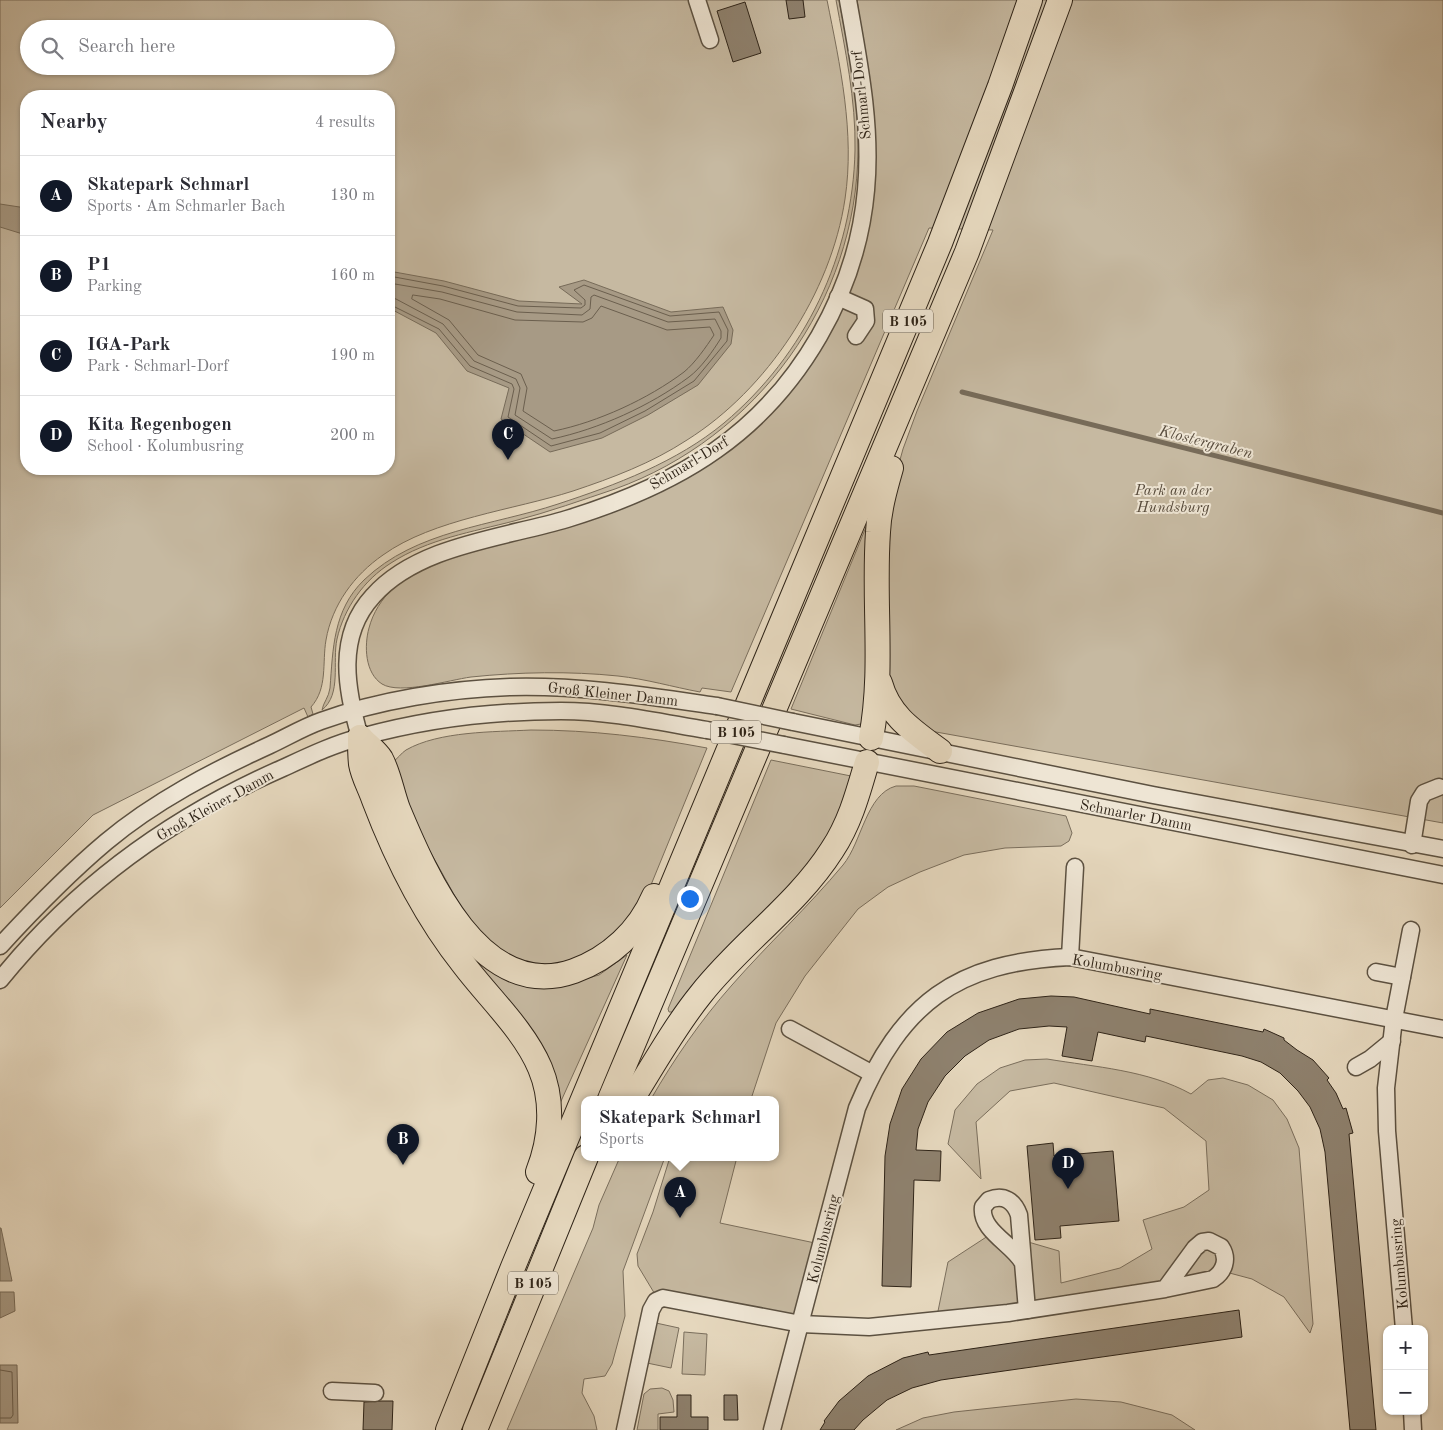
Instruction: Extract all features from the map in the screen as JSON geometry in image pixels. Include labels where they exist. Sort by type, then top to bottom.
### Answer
[{"type":"highway","name":"B 105","points":[[585,1096],[940,243],[1000,86],[1030,0]]},
{"type":"highway","name":"B 105","points":[[611,1096],[924,357],[998,173],[1060,0]]},
{"type":"highway","points":[[871,738],[879,680],[878,530],[882,500],[892,466],[920,398],[924,357]]},
{"type":"highway","points":[[879,680],[884,698],[893,713],[905,725],[940,751]]},
{"type":"highway","points":[[360,738],[380,758],[398,808],[422,862],[463,930],[477,947],[494,961],[534,975],[554,976],[586,967],[605,956],[629,936],[648,910],[674,851],[697,828]]},
{"type":"highway","points":[[360,738],[361,765],[380,818],[414,888],[462,964],[526,1042],[545,1082],[549,1110],[546,1146],[514,1234],[513,1267]]},
{"type":"highway","points":[[634,1096],[701,994],[743,946],[795,896],[832,850],[851,814],[867,762]]},
{"type":"highway","name":"B 105","points":[[448,1430],[513,1267],[581,1105]]},
{"type":"highway","name":"B 105","points":[[475,1430],[581,1167]]},
{"type":"street","points":[[697,0],[710,40]]},
{"type":"street","name":"Schmarl-Dorf","points":[[353,713],[347,679],[348,644],[361,610],[390,580],[412,565],[436,554],[565,519],[617,502],[650,488],[716,450],[770,402],[797,370],[816,343],[838,297],[860,226],[866,190],[867,151],[864,100],[848,0]]},
{"type":"street","points":[[838,297],[864,309],[866,321],[856,336]]},
{"type":"street","name":"Groß Kleiner Damm","points":[[0,946],[38,905],[107,841],[164,800],[229,764],[313,725],[410,699],[509,687],[594,689],[716,706],[871,738]]},
{"type":"street","name":"Groß Kleiner Damm","points":[[0,980],[17,959],[61,914],[109,871],[158,834],[250,782],[320,751],[360,738],[456,718],[509,712],[564,711],[616,715],[707,730],[828,754]]},
{"type":"street","points":[[353,713],[360,738]]},
{"type":"street","points":[[828,754],[847,752],[871,738]]},
{"type":"street","points":[[867,762],[871,738]]},
{"type":"street","name":"Schmarler Damm","points":[[871,738],[1153,795],[1412,845],[1443,849]]},
{"type":"street","name":"Schmarler Damm","points":[[828,754],[1443,875]]},
{"type":"street","points":[[1412,845],[1419,801],[1424,793],[1439,787]]},
{"type":"street","points":[[1070,957],[1075,867]]},
{"type":"street","points":[[38,905],[61,914]]},
{"type":"street","points":[[1394,1019],[1411,930]]},
{"type":"street","name":"Kolumbusring","points":[[772,1430],[844,1154],[857,1108],[871,1073],[884,1051],[908,1020],[952,986],[975,973],[1000,965],[1031,959],[1070,957],[1443,1029]]},
{"type":"street","points":[[1376,972],[1402,977]]},
{"type":"street","name":"Kolumbusring","points":[[1394,1019],[1386,1088],[1387,1130],[1404,1325]]},
{"type":"street","points":[[790,1029],[871,1073]]},
{"type":"street","points":[[1356,1067],[1370,1059],[1392,1041]]},
{"type":"street","points":[[1023,1263],[1027,1310]]},
{"type":"street","points":[[625,1430],[651,1310],[656,1301],[670,1297],[801,1324],[869,1327],[1027,1310],[1165,1289]]},
{"type":"street","points":[[332,1391],[375,1392]]},
{"type":"street","points":[[1412,1415],[1414,1430]]},
{"type":"green space","points":[[0,0],[827,0],[845,99],[848,174],[845,199],[826,269],[810,303],[791,336],[768,367],[716,419],[687,440],[660,456],[632,469],[573,491],[425,532],[383,555],[354,581],[333,615],[326,640],[322,684],[320,692],[311,707],[313,714],[308,717],[304,708],[93,815],[0,908]]},
{"type":"green space","points":[[836,0],[839,0],[846,37],[857,112],[858,150],[853,206],[840,260],[818,310],[789,357],[754,399],[713,436],[666,466],[615,489],[565,506],[435,542],[405,555],[381,570],[356,596],[345,616],[337,639],[334,687],[328,703],[322,710],[329,691],[336,631],[340,617],[346,604],[364,580],[385,563],[407,550],[431,540],[580,497],[666,461],[706,437],[724,423],[753,396],[778,366],[801,334],[819,300],[834,265],[845,227],[852,189],[855,150],[854,112]]},
{"type":"green space","name":"Park an der Hundsburg","points":[[857,0],[1443,0],[1443,823],[936,732],[922,728],[888,687],[885,582],[893,485],[903,449],[917,411],[993,230],[929,228],[731,692],[702,688],[700,692],[628,677],[582,673],[489,675],[425,686],[400,688],[382,684],[376,679],[367,659],[367,635],[378,607],[401,581],[432,563],[666,487],[804,374],[868,226],[875,174],[874,114]]},
{"type":"green space","points":[[871,515],[871,686],[861,724],[855,725],[791,709]]},
{"type":"green space","points":[[576,731],[619,735],[707,748],[644,902],[604,948],[555,965],[526,962],[498,950],[471,925],[412,819],[392,762],[406,750],[434,739],[484,732]]},
{"type":"green space","points":[[771,760],[851,776],[843,812],[814,861],[673,1012],[669,1012],[668,1009]]},
{"type":"green space","points":[[896,786],[914,786],[1066,816],[1072,833],[1069,841],[1061,846],[1005,848],[964,855],[888,887],[858,909],[805,976],[776,1023],[752,1096],[653,1096],[669,1069],[709,1012],[843,865],[850,855],[871,808],[886,791]]},
{"type":"green space","points":[[453,930],[566,984],[599,975],[627,955],[557,1110],[465,955]]},
{"type":"green space","points":[[1047,1059],[1139,1074],[1191,1094],[1208,1080],[1223,1078],[1248,1085],[1273,1100],[1287,1119],[1299,1148],[1313,1324],[1310,1333],[1284,1297],[1252,1279],[1222,1271],[936,1321],[948,1262],[994,1232],[1059,1251],[1061,1283],[1120,1268],[1152,1249],[1143,1220],[1184,1207],[1209,1190],[1206,1141],[1164,1108],[1054,1083],[1010,1091],[976,1122],[981,1179],[948,1144],[955,1110],[977,1084],[1000,1068],[1025,1060]]},
{"type":"green space","points":[[618,1161],[664,1161],[623,1271],[625,1316],[612,1364],[605,1376],[584,1379],[582,1393],[594,1416],[597,1430],[507,1430],[593,1228],[599,1205]]},
{"type":"green space","points":[[669,1161],[736,1161],[720,1223],[815,1243],[796,1316],[656,1296],[638,1266],[637,1254],[653,1212]]},
{"type":"green space","points":[[656,1323],[679,1328],[671,1368],[647,1363]]},
{"type":"green space","points":[[684,1332],[707,1334],[705,1375],[682,1374]]},
{"type":"green space","points":[[662,1388],[669,1391],[673,1400],[674,1412],[658,1414],[658,1430],[637,1430],[644,1394],[650,1389]]},
{"type":"green space","points":[[1076,1399],[1121,1402],[1172,1415],[1195,1430],[896,1430],[923,1418],[954,1412]]},
{"type":"water","points":[[0,204],[20,207],[20,233],[0,227]]},
{"type":"water","points":[[395,272],[444,281],[519,301],[582,304],[559,287],[584,280],[671,312],[723,307],[733,330],[731,344],[698,385],[648,415],[602,438],[550,452],[501,419],[509,388],[467,371],[436,333],[395,311]]},
{"type":"water","points":[[1,1228],[12,1281],[0,1281]]},
{"type":"water","points":[[0,1292],[14,1292],[15,1311],[0,1318]]},
{"type":"water","points":[[0,1365],[17,1365],[18,1423],[0,1423]]},
{"type":"building","points":[[786,0],[803,0],[805,17],[789,19]]},
{"type":"building","points":[[745,2],[761,53],[733,62],[717,11]]},
{"type":"building","points":[[1051,996],[1074,997],[1150,1014],[1150,1009],[1263,1032],[1264,1029],[1284,1038],[1297,1050],[1313,1060],[1329,1078],[1327,1080],[1336,1093],[1343,1109],[1346,1108],[1353,1133],[1349,1134],[1376,1430],[1350,1430],[1325,1152],[1320,1129],[1310,1107],[1298,1091],[1280,1073],[1261,1062],[1242,1056],[1146,1036],[1145,1042],[1098,1032],[1092,1061],[1062,1056],[1067,1027],[1049,1026],[1019,1029],[989,1040],[965,1056],[945,1076],[928,1102],[918,1129],[916,1150],[941,1151],[940,1181],[914,1180],[911,1287],[882,1286],[885,1156],[890,1124],[902,1089],[921,1059],[947,1032],[978,1013],[1019,999]]},
{"type":"building","points":[[1053,1143],[1054,1156],[1113,1151],[1119,1221],[1060,1226],[1061,1238],[1035,1240],[1027,1146]]},
{"type":"building","points":[[1239,1310],[1242,1337],[941,1380],[912,1388],[887,1400],[854,1430],[820,1430],[824,1421],[839,1401],[868,1376],[903,1358],[928,1352],[929,1355]]},
{"type":"building","points":[[677,1395],[691,1395],[691,1417],[708,1417],[708,1430],[660,1430],[660,1417],[677,1417]]},
{"type":"building","points":[[724,1395],[737,1395],[738,1420],[724,1420]]},
{"type":"building","points":[[393,1401],[392,1430],[363,1430],[364,1402]]},
{"type":"waterway","name":"Klostergraben","points":[[962,392],[1443,513]]},
{"type":"place","name":"IGA-Park","points":[[508,460]]},
{"type":"place","name":"P1","points":[[403,1165]]},
{"type":"place","name":"Kita Regenbogen","points":[[1068,1189]]},
{"type":"place","name":"Skatepark Schmarl","points":[[680,1218]]}]
